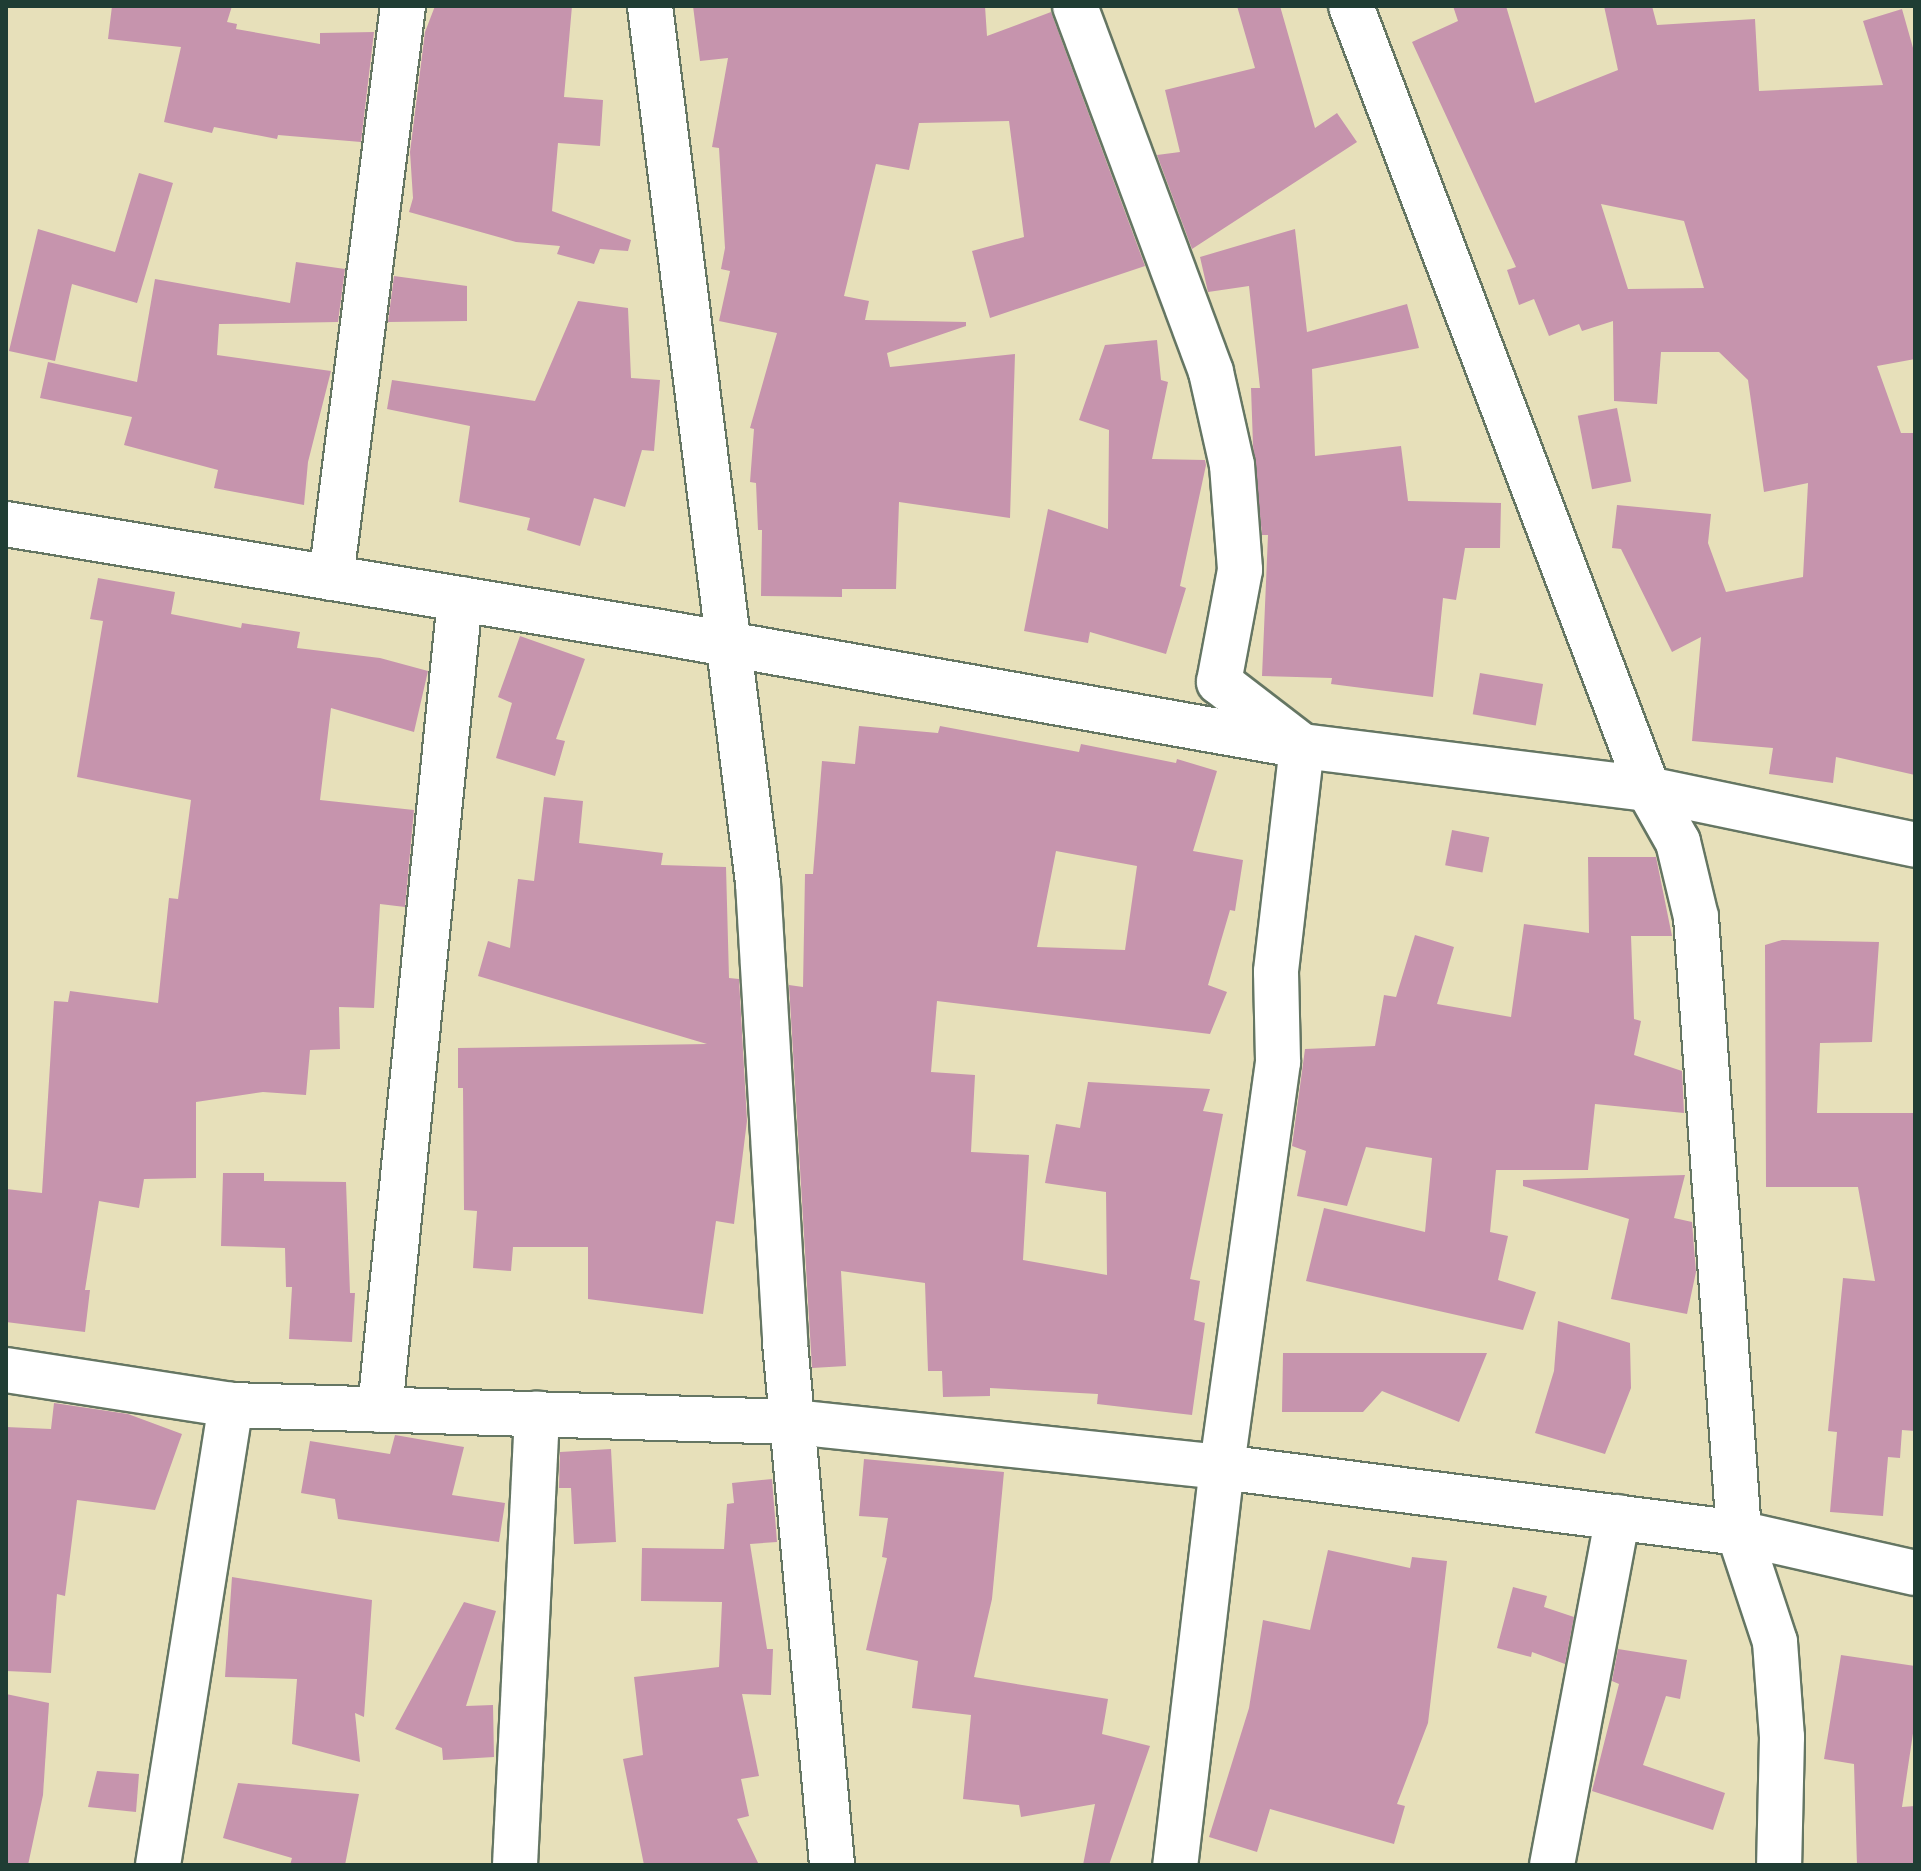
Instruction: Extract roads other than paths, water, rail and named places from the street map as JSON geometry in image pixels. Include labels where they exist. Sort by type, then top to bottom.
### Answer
[{"type":"street","points":[[331,578],[403,6]]},
{"type":"street","points":[[650,6],[731,644],[758,883],[793,1422],[832,1865]]},
{"type":"street","points":[[1075,6],[1211,372],[1232,465],[1240,570],[1219,682],[1302,746]]},
{"type":"street","points":[[1351,6],[1648,789],[1678,842],[1696,917],[1739,1533],[1775,1642],[1782,1737],[1779,1865]]},
{"type":"street","points":[[6,524],[731,644],[1302,746],[1648,789],[1915,845]]},
{"type":"street","points":[[380,1410],[460,599]]},
{"type":"street","points":[[1175,1865],[1222,1467],[1278,1062],[1276,972],[1302,746]]},
{"type":"street","points":[[6,1370],[231,1405],[793,1422],[1222,1467],[1739,1533],[1915,1573]]},
{"type":"street","points":[[158,1865],[231,1405]]},
{"type":"street","points":[[515,1865],[537,1414]]},
{"type":"street","points":[[1552,1865],[1618,1517]]}]
